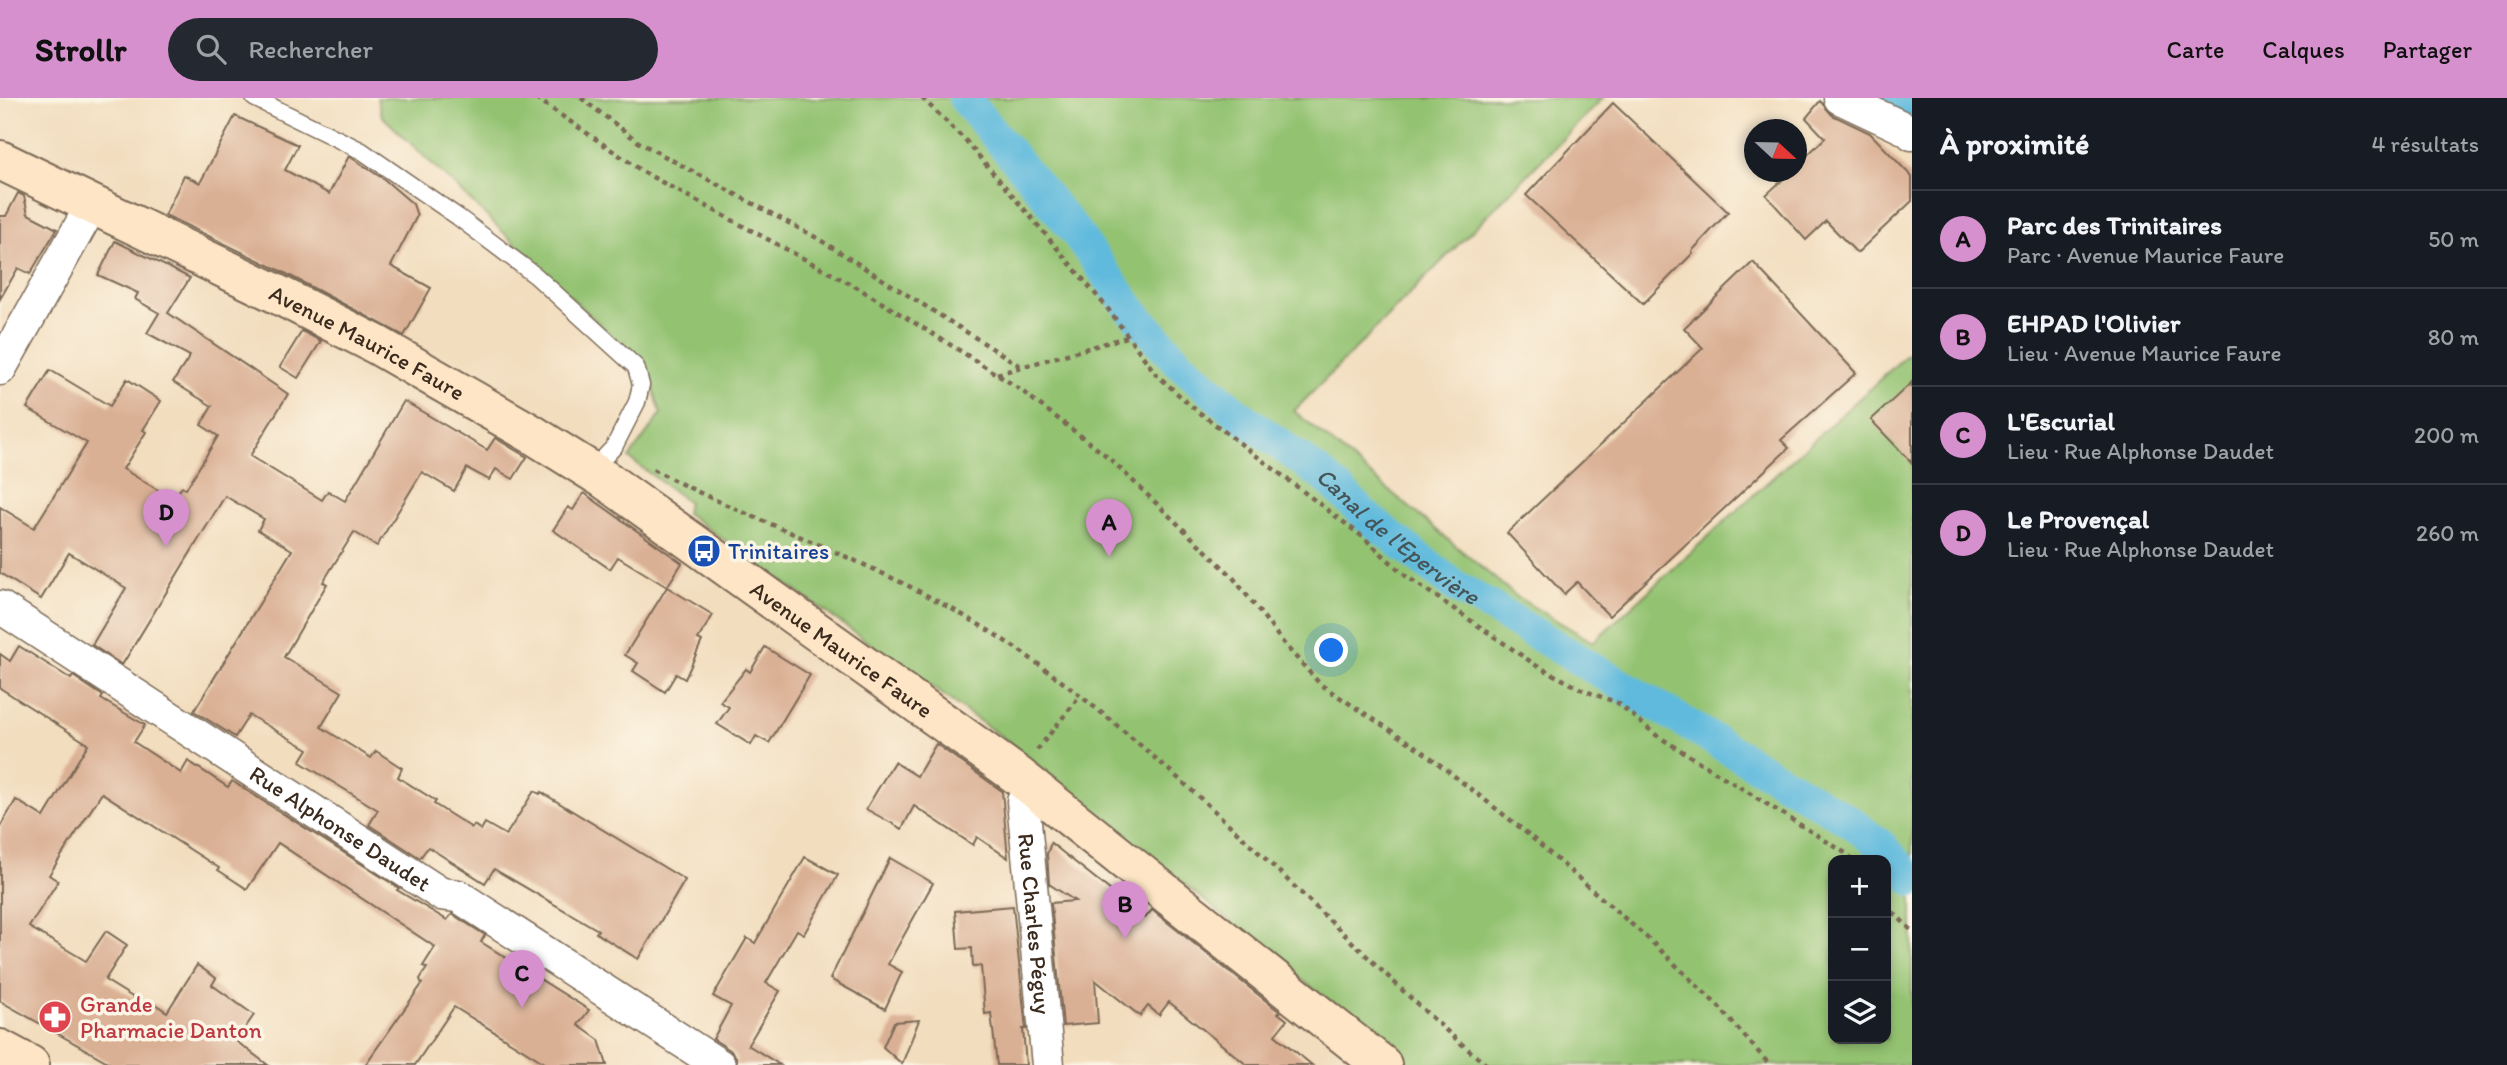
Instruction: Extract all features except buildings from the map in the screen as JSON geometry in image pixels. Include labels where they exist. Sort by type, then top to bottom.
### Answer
[{"type":"street","points":[[1840,98],[1912,134]]},
{"type":"street","name":"Avenue Maurice Faure","points":[[0,160],[260,285],[602,459],[1024,781],[1382,1065]]},
{"type":"street","points":[[0,369],[92,205]]},
{"type":"street","name":"Rue Alphonse Daudet","points":[[0,607],[441,894],[458,896],[719,1065]]},
{"type":"street","name":"Rue Charles Péguy","points":[[1024,781],[1023,801],[1048,1065]]},
{"type":"lane","points":[[254,98],[362,151],[458,217],[537,276],[636,367],[641,385],[637,402],[602,459]]},
{"type":"path","points":[[537,98],[645,173],[858,288],[996,375],[1108,457],[1232,576],[1285,645],[1321,685],[1421,750],[1522,829],[1652,942],[1718,1006],[1770,1065]]},
{"type":"path","points":[[581,98],[640,143],[817,238],[1022,367]]},
{"type":"path","points":[[922,98],[982,159],[1108,309],[1156,374],[1191,406],[1363,537],[1406,576],[1537,666],[1583,690],[1618,703],[1656,735],[1848,855]]},
{"type":"path","points":[[996,375],[1128,337]]},
{"type":"path","points":[[602,459],[691,490],[842,555],[952,608],[1032,660],[1080,696],[1198,798],[1450,1035],[1487,1065]]},
{"type":"path","points":[[1024,781],[1080,696]]},
{"type":"path","points":[[1891,910],[1912,931]]},
{"type":"green space","points":[[377,98],[1603,98],[1294,411],[1517,597],[1593,642],[1912,350],[1912,1065],[1407,1065],[1009,742],[686,513],[688,502],[629,458],[661,414],[648,371],[382,116]]},
{"type":"waterway","name":"Canal de l'Epervière","points":[[964,98],[1071,226],[1133,312],[1178,362],[1233,410],[1330,481],[1367,517],[1452,584],[1848,820],[1882,846],[1912,880]]},
{"type":"waterway","points":[[1881,98],[1907,105]]},
{"type":"place","name":"Le Provençal","points":[[166,547]]},
{"type":"place","name":"Trinitaires","points":[[704,551]]},
{"type":"place","name":"Parc des Trinitaires","points":[[1109,557]]},
{"type":"place","name":"EHPAD l'Olivier","points":[[1125,939]]},
{"type":"place","name":"L'Escurial","points":[[522,1008]]},
{"type":"place","name":"Grande Pharmacie Danton","points":[[55,1017]]}]
